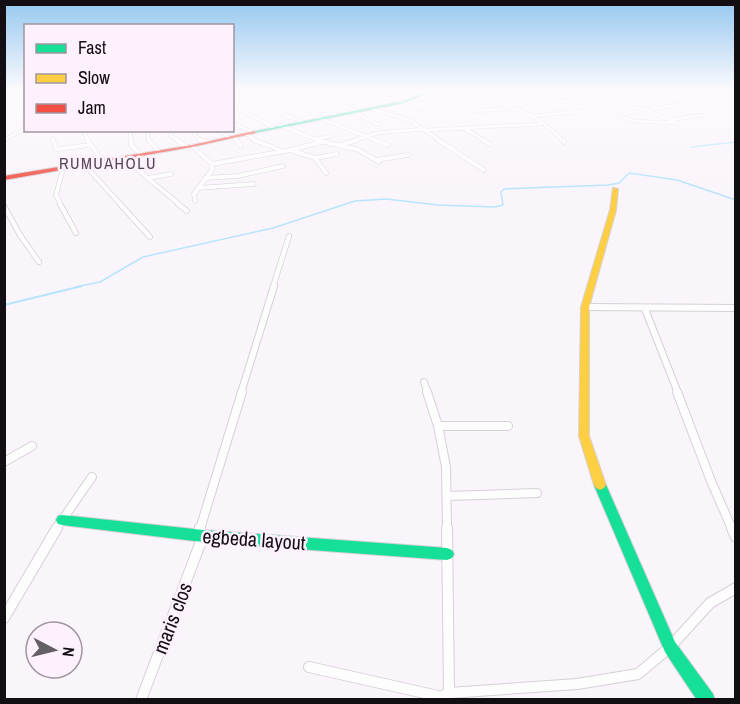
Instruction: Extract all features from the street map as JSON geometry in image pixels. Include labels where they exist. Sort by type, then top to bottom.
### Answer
[{"type":"street","points":[[234,124],[249,133],[258,142],[281,150]]},
{"type":"street","points":[[272,124],[322,142],[359,150],[377,161],[408,155]]},
{"type":"street","points":[[5,178],[159,152],[287,124]]},
{"type":"street","points":[[339,124],[388,145]]},
{"type":"street","points":[[415,124],[484,170]]},
{"type":"street","points":[[340,146],[363,136],[385,132],[541,124],[564,142]]},
{"type":"street","points":[[464,128],[490,144]]},
{"type":"street","points":[[4,140],[24,129]]},
{"type":"street","points":[[84,132],[84,136],[103,161]]},
{"type":"street","points":[[130,132],[131,145],[142,155]]},
{"type":"street","points":[[147,132],[149,141],[159,152]]},
{"type":"street","points":[[193,132],[198,139],[208,142]]},
{"type":"street","points":[[223,132],[242,146]]},
{"type":"street","points":[[170,135],[212,164],[322,142]]},
{"type":"street","points":[[315,139],[331,136]]},
{"type":"street","points":[[53,138],[56,149],[90,145]]},
{"type":"street","points":[[290,150],[315,158],[338,154]]},
{"type":"street","points":[[127,158],[139,173],[187,211]]},
{"type":"street","points":[[315,158],[326,173]]},
{"type":"street","points":[[84,164],[150,237]]},
{"type":"street","points":[[195,201],[194,194],[212,171],[212,164]]},
{"type":"street","points":[[205,178],[238,176],[283,166]]},
{"type":"street","points":[[63,168],[56,195],[76,233]]},
{"type":"street","points":[[147,178],[171,174]]},
{"type":"street","points":[[198,188],[254,184]]},
{"type":"street","points":[[615,189],[613,210],[585,307],[584,436],[602,493],[670,648],[708,699]]},
{"type":"street","points":[[4,206],[20,235],[39,262]]},
{"type":"street","name":"maris clos","points":[[141,699],[200,536],[289,236]]},
{"type":"street","points":[[585,307],[735,308]]},
{"type":"street","points":[[645,309],[664,351],[688,423],[735,537]]},
{"type":"street","points":[[424,382],[438,426],[446,467],[447,554],[440,696]]},
{"type":"street","points":[[438,426],[508,426]]},
{"type":"street","points":[[4,462],[32,446]]},
{"type":"street","points":[[4,618],[62,520],[92,477]]},
{"type":"street","points":[[447,496],[537,493]]},
{"type":"street","name":"egbeda layout","points":[[62,520],[200,536],[447,554]]},
{"type":"street","points":[[309,667],[440,696],[577,684],[638,674],[670,648],[710,603],[735,588]]},
{"type":"waterway","points":[[691,147],[736,142]]},
{"type":"waterway","points":[[75,287],[100,282],[143,257],[273,228],[355,201],[386,199],[438,205],[495,207],[503,205],[501,192],[504,189],[608,185],[619,183],[629,173],[677,180],[736,200]]},
{"type":"waterway","points":[[4,305],[82,286]]},
{"type":"traffic: fast","points":[[254,132],[295,124]]},
{"type":"traffic: fast","points":[[600,485],[670,647],[707,700]]},
{"type":"traffic: fast","points":[[62,520],[203,536],[447,554]]},
{"type":"traffic: slow","points":[[600,485],[584,436],[585,307],[613,210],[615,189]]},
{"type":"traffic: jam","points":[[4,178],[192,146],[254,132]]},
{"type":"district","name":"RUMUAHOLU","points":[[108,163]]}]
